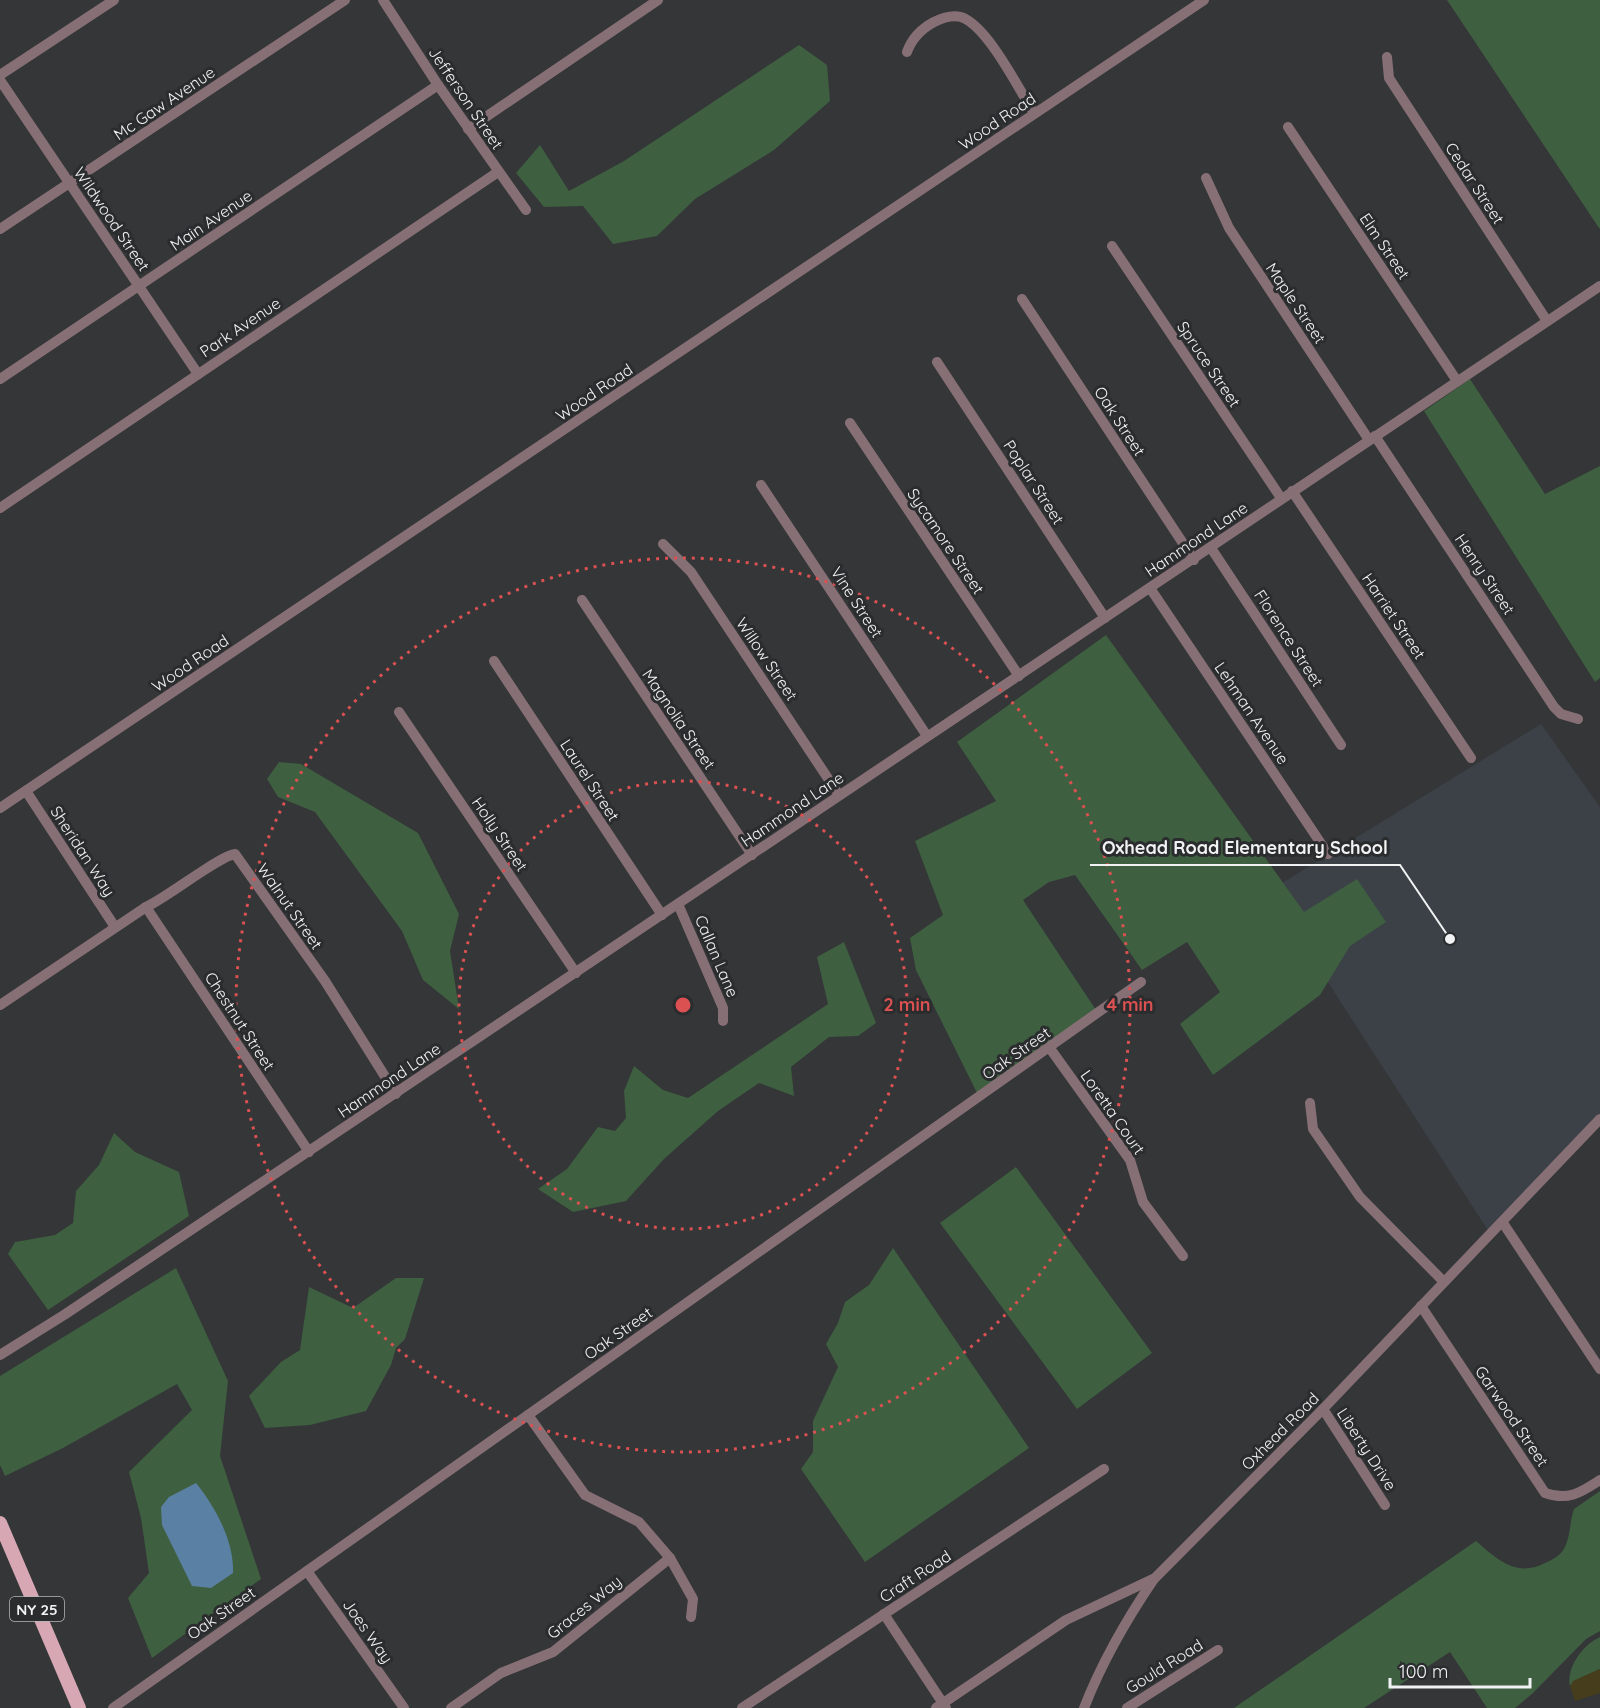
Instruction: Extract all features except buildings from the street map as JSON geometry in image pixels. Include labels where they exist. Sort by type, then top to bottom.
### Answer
[{"type":"main road","name":"NY 25","points":[[0,1523],[79,1708]]},
{"type":"street","points":[[0,75],[114,0]]},
{"type":"street","name":"Mc Gaw Avenue","points":[[0,230],[345,0]]},
{"type":"street","name":"Jefferson Street","points":[[383,0],[438,86],[526,210]]},
{"type":"street","points":[[468,129],[658,0]]},
{"type":"street","name":"Wood Road","points":[[0,808],[1204,0]]},
{"type":"street","points":[[907,52],[912,39],[933,23],[953,16],[962,18],[980,29],[1034,113]]},
{"type":"street","name":"Cedar Street","points":[[1387,57],[1389,78],[1547,321]]},
{"type":"street","name":"Wildwood Street","points":[[0,80],[198,374]]},
{"type":"street","name":"Main Avenue","points":[[0,379],[438,86]]},
{"type":"street","name":"Elm Street","points":[[1288,127],[1457,381]]},
{"type":"street","name":"Park Avenue","points":[[0,508],[498,172]]},
{"type":"street","name":"Maple Street","points":[[1206,178],[1229,228],[1372,438]]},
{"type":"street","name":"Spruce Street","points":[[1112,246],[1281,498]]},
{"type":"street","name":"Hammond Lane","points":[[0,1354],[64,1316],[1600,286]]},
{"type":"street","name":"Oak Street","points":[[1022,299],[1194,560]]},
{"type":"street","name":"Poplar Street","points":[[937,362],[1105,618]]},
{"type":"street","name":"Sycamore Street","points":[[850,423],[1019,676]]},
{"type":"street","name":"Henry Street","points":[[1372,438],[1554,707],[1561,714],[1578,718]]},
{"type":"street","name":"Vine Street","points":[[761,484],[927,736]]},
{"type":"street","name":"Harriet Street","points":[[1292,491],[1471,758]]},
{"type":"street","name":"Willow Street","points":[[663,544],[691,572],[839,795]]},
{"type":"street","name":"Florence Street","points":[[1211,548],[1341,745]]},
{"type":"street","name":"Lehman Avenue","points":[[1150,588],[1328,854]]},
{"type":"street","name":"Magnolia Street","points":[[582,600],[752,855]]},
{"type":"street","name":"Laurel Street","points":[[494,661],[662,915]]},
{"type":"street","name":"Holly Street","points":[[399,712],[576,973]]},
{"type":"street","name":"Sheridan Way","points":[[26,791],[115,927]]},
{"type":"street","name":"Walnut Street","points":[[0,1005],[146,906],[165,899],[220,861],[235,855],[325,981],[396,1094]]},
{"type":"street","name":"Callan Lane","points":[[678,904],[723,1008],[723,1021]]},
{"type":"street","name":"Chestnut Street","points":[[146,906],[309,1152]]},
{"type":"street","name":"Oak Street","points":[[113,1708],[1141,982]]},
{"type":"street","name":"Loretta Court","points":[[1049,1047],[1130,1160],[1143,1202],[1183,1256]]},
{"type":"street","points":[[1310,1103],[1313,1130],[1360,1197],[1444,1282]]},
{"type":"street","name":"Oxhead Road","points":[[942,1707],[1065,1620],[1155,1578],[1323,1409],[1600,1119]]},
{"type":"street","points":[[1503,1223],[1600,1369]]},
{"type":"street","name":"Garwood Street","points":[[1421,1306],[1545,1493],[1560,1498],[1582,1491],[1600,1480]]},
{"type":"street","name":"Liberty Drive","points":[[1323,1409],[1385,1505]]},
{"type":"street","points":[[528,1415],[585,1495],[639,1522],[670,1557],[693,1599],[691,1617]]},
{"type":"street","name":"Craft Road","points":[[742,1708],[1104,1469]]},
{"type":"street","name":"Graces Way","points":[[451,1708],[501,1673],[553,1652],[670,1557]]},
{"type":"street","name":"Joes Way","points":[[308,1570],[404,1708]]},
{"type":"street","points":[[1084,1708],[1096,1677],[1121,1631],[1155,1578]]},
{"type":"street","points":[[884,1614],[942,1707]]},
{"type":"street","name":"Gould Road","points":[[1127,1708],[1218,1650]]},
{"type":"shaded area","points":[[1541,724],[1600,807],[1600,1120],[1491,1235],[1269,891]]},
{"type":"green space","points":[[1447,0],[1600,0],[1600,228],[1599,228]]},
{"type":"green space","points":[[799,45],[827,65],[830,101],[774,150],[695,199],[657,236],[613,244],[583,206],[544,207],[516,173],[540,145],[569,191],[624,161]]},
{"type":"green space","points":[[1470,379],[1545,494],[1600,466],[1600,678],[1595,682],[1424,411]]},
{"type":"green space","points":[[1106,635],[1304,912],[1357,879],[1386,922],[1350,946],[1320,995],[1213,1075],[1180,1024],[1220,992],[1187,942],[1142,970],[1075,875],[1049,882],[1023,900],[1098,1013],[979,1097],[916,970],[910,938],[943,915],[915,841],[996,801],[957,742]]},
{"type":"green space","points":[[279,762],[301,764],[418,833],[459,914],[450,951],[459,1009],[423,980],[402,931],[315,812],[278,797],[267,779]]},
{"type":"green space","points":[[844,942],[876,1023],[858,1036],[829,1037],[791,1067],[794,1096],[759,1083],[718,1111],[664,1159],[626,1201],[573,1212],[538,1189],[567,1169],[598,1127],[615,1131],[626,1118],[624,1091],[634,1066],[663,1090],[688,1098],[828,1004],[817,957]]},
{"type":"green space","points":[[114,1133],[135,1152],[179,1172],[189,1216],[48,1310],[8,1254],[15,1242],[55,1235],[73,1223],[76,1191],[99,1165]]},
{"type":"green space","points":[[1016,1167],[1152,1353],[1077,1409],[940,1223]]},
{"type":"green space","points":[[893,1248],[1029,1448],[865,1562],[801,1469],[813,1452],[813,1421],[838,1367],[826,1344],[838,1323],[845,1302],[869,1285]]},
{"type":"green space","points":[[176,1268],[228,1381],[220,1456],[261,1579],[152,1658],[128,1598],[149,1573],[141,1518],[129,1472],[192,1410],[177,1384],[63,1448],[5,1476],[0,1465],[0,1376]]},
{"type":"green space","points":[[396,1278],[424,1278],[405,1339],[396,1348],[391,1365],[366,1411],[310,1425],[265,1428],[249,1396],[281,1362],[300,1350],[309,1287],[353,1308]]},
{"type":"green space","points":[[1600,1491],[1600,1631],[1586,1639],[1532,1694],[1515,1708],[1487,1708],[1450,1652],[1364,1708],[1234,1708],[1476,1541],[1499,1560],[1516,1567],[1535,1567],[1553,1559],[1561,1553],[1567,1543],[1574,1509]]},
{"type":"green space","points":[[1600,1637],[1600,1669],[1580,1678],[1570,1686],[1569,1679],[1577,1657],[1588,1645]]},
{"type":"sand","points":[[1600,1669],[1600,1693],[1575,1701],[1570,1686],[1573,1681]]},
{"type":"water","points":[[196,1483],[222,1525],[233,1561],[233,1573],[211,1588],[192,1586],[162,1525],[161,1507],[169,1497]]},
{"type":"place","name":"Oxhead Road Elementary School","points":[[1450,939]]}]
